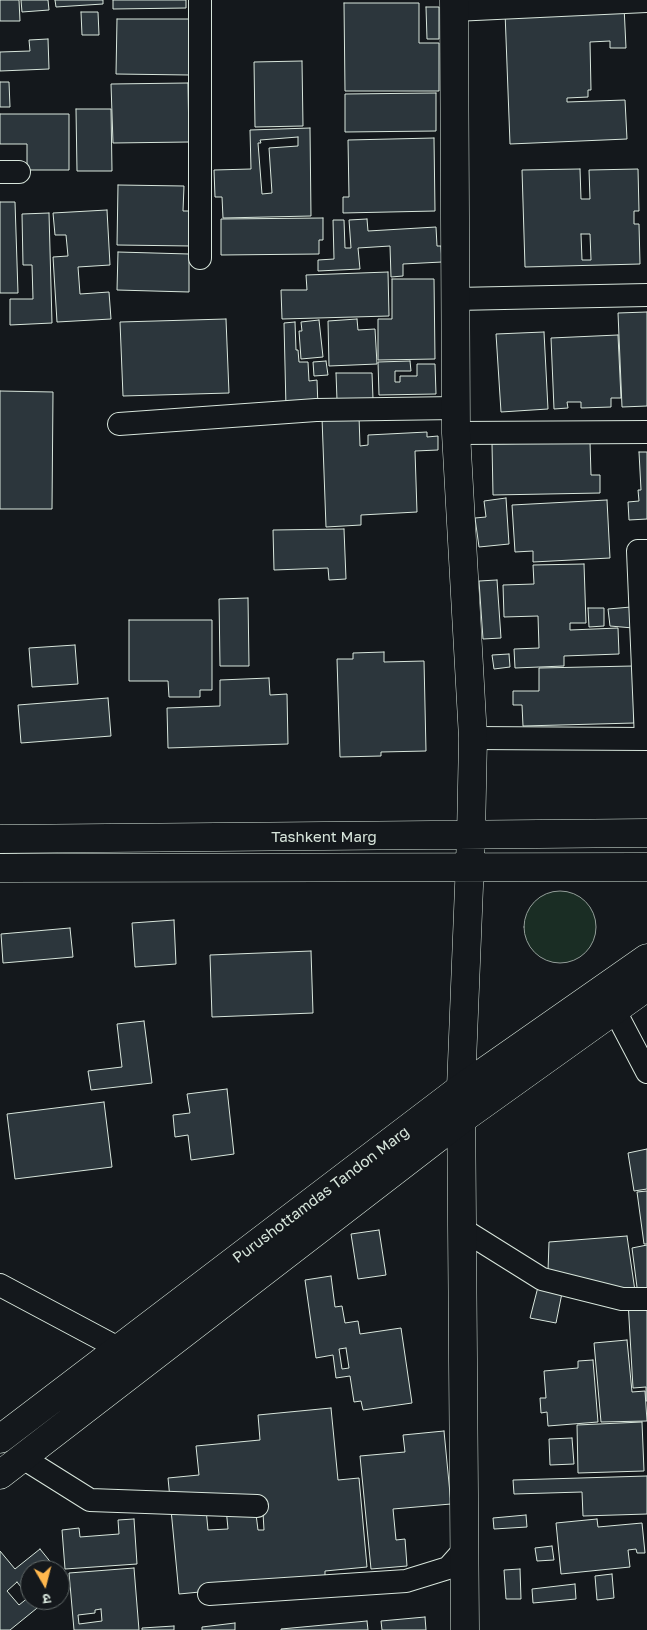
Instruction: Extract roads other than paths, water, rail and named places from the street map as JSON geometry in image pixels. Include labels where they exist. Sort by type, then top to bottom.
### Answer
[{"type":"street","points":[[200,0],[200,258]]},
{"type":"street","points":[[465,1630],[461,1088],[469,867],[472,836],[473,738],[456,420],[454,5],[647,2]]},
{"type":"street","points":[[456,299],[647,295]]},
{"type":"street","points":[[119,424],[316,410],[647,432]]},
{"type":"street","points":[[473,738],[646,739],[638,551],[647,551]]},
{"type":"street","name":"Tashkent Marg","points":[[0,839],[647,833]]},
{"type":"street","name":"Tashkent Marg","points":[[0,868],[647,866]]},
{"type":"street","name":"Purushottamdas Tandon Marg","points":[[0,1439],[461,1088],[647,958]]},
{"type":"street","points":[[0,1476],[461,1120],[647,987]]},
{"type":"street","points":[[615,1011],[647,1072]]},
{"type":"street","points":[[462,1228],[542,1279],[622,1299],[647,1299]]},
{"type":"street","points":[[0,1285],[120,1349]]},
{"type":"street","points":[[23,1458],[90,1500],[257,1506]]},
{"type":"street","points":[[209,1594],[406,1581],[448,1568],[464,1550]]}]
